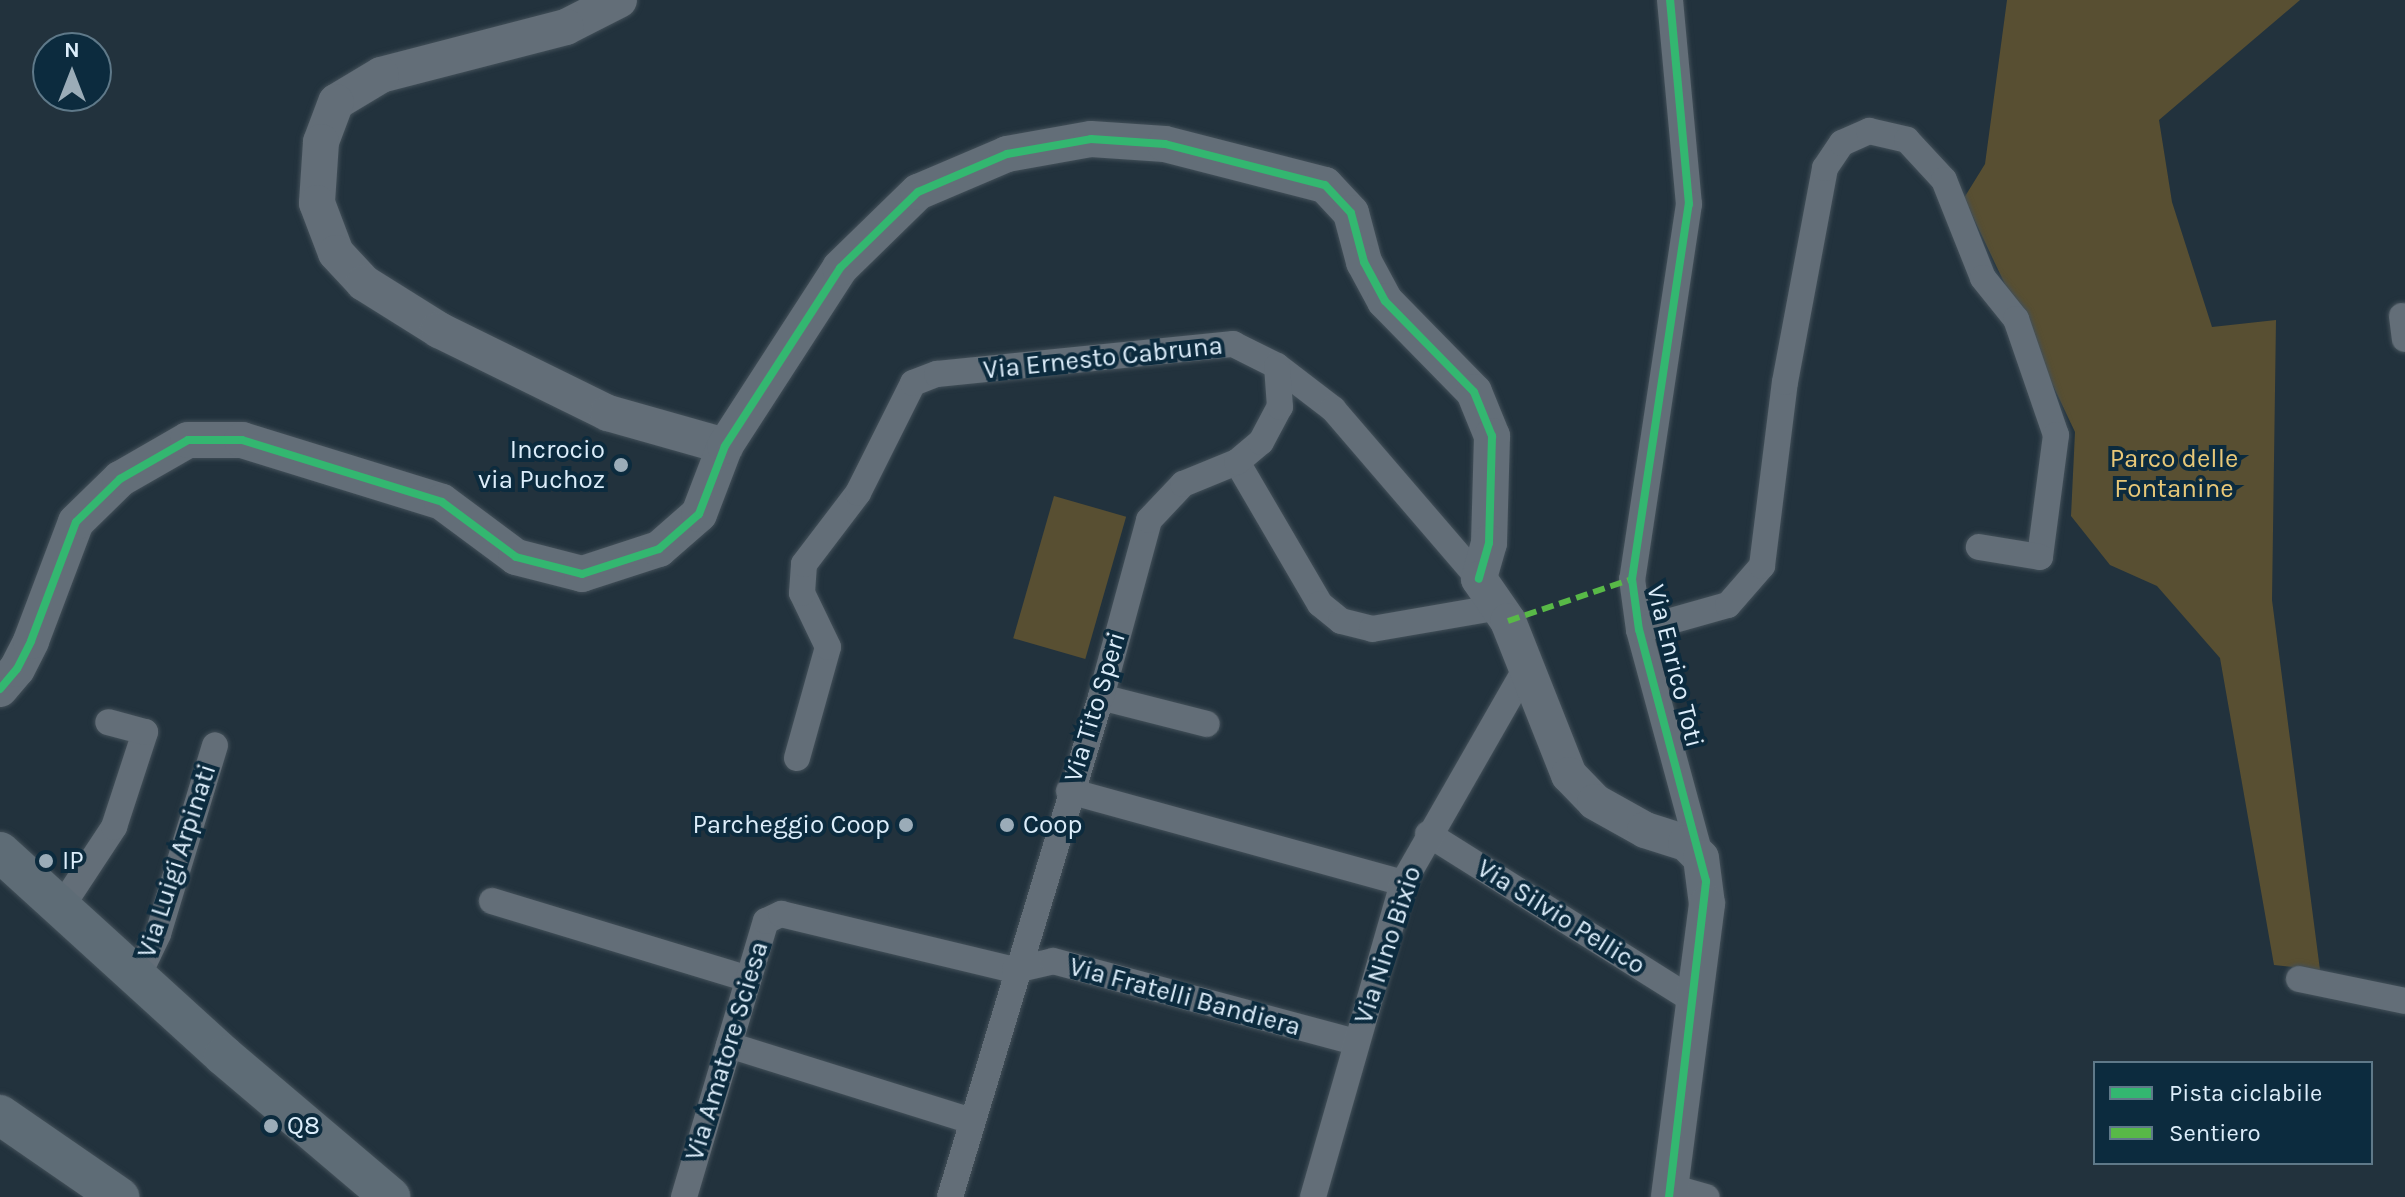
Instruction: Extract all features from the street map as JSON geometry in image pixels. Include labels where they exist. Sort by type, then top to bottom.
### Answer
[{"type":"main road","name":"Via Luigi Arpinati","points":[[0,852],[390,1197]]},
{"type":"main road","points":[[0,1115],[119,1197]]},
{"type":"street","points":[[619,0],[566,27],[381,75],[336,102],[321,142],[317,203],[336,253],[364,283],[439,330],[608,413],[725,446]]},
{"type":"street","name":"Via Enrico Toti","points":[[1670,0],[1689,204],[1632,579],[1639,630],[1701,858],[1707,904],[1670,1192]]},
{"type":"street","points":[[1639,630],[1728,605],[1762,566],[1785,382],[1825,168],[1842,143],[1869,131],[1907,140],[1944,180],[1983,278],[2016,319],[2056,435],[2040,557],[1979,547]]},
{"type":"street","points":[[0,689],[17,669],[31,641],[76,522],[120,479],[188,440],[242,440],[442,502],[516,557],[582,574],[659,549],[699,514],[725,446],[840,268],[918,192],[1007,154],[1091,139],[1165,144],[1325,185],[1351,213],[1364,262],[1385,301],[1474,392],[1492,436],[1489,543],[1479,579]]},
{"type":"street","name":"Via Ernesto Cabruna","points":[[797,758],[828,647],[802,593],[804,564],[858,493],[913,383],[937,374],[1233,344],[1277,366],[1333,409],[1479,579],[1500,607],[1569,775],[1595,802],[1645,830],[1686,843],[1701,858]]},
{"type":"street","name":"Via Tito Speri","points":[[950,1197],[1069,791],[1101,697],[1149,520],[1183,484],[1237,462],[1261,442],[1280,407],[1277,366]]},
{"type":"street","points":[[1237,462],[1320,604],[1341,621],[1372,629],[1500,607]]},
{"type":"street","name":"Via Nino Bixio","points":[[1313,1197],[1403,883],[1428,834],[1526,668]]},
{"type":"street","points":[[1101,697],[1207,724]]},
{"type":"street","points":[[62,906],[114,827],[145,732],[108,722]]},
{"type":"street","name":"Via Luigi Arpinati","points":[[138,976],[158,934],[215,745]]},
{"type":"street","points":[[1069,791],[1403,883]]},
{"type":"street","name":"Via Silvio Pellico","points":[[1428,834],[1693,1000]]},
{"type":"street","points":[[492,901],[748,979]]},
{"type":"street","name":"Via Amatore Sciesa","points":[[684,1197],[766,921],[781,914],[1015,970]]},
{"type":"street","name":"Via Fratelli Bandiera","points":[[1015,970],[1053,961],[1355,1042]]},
{"type":"street","points":[[2299,979],[2405,1001]]},
{"type":"street","points":[[729,1045],[972,1121]]},
{"type":"street","points":[[1670,1192],[1707,1197]]},
{"type":"green space","name":"Parco delle Fontanine","points":[[2007,0],[2300,0],[2159,120],[2172,202],[2212,327],[2276,320],[2272,600],[2320,970],[2274,965],[2220,658],[2157,586],[2110,565],[2071,516],[2075,432],[1964,198],[1985,164]]},
{"type":"green space","points":[[1054,496],[1126,517],[1085,659],[1013,638]]},
{"type":"marked path","points":[[1508,621],[1632,579]]},
{"type":"cycle path","points":[[1669,1197],[1706,881],[1639,630],[1632,579],[1689,204],[1670,0]]},
{"type":"cycle path","points":[[0,689],[17,669],[31,641],[76,522],[120,479],[188,440],[242,440],[442,502],[516,557],[582,574],[659,549],[699,514],[725,446],[840,268],[918,192],[1007,154],[1091,139],[1165,144],[1325,185],[1351,213],[1364,262],[1385,301],[1474,392],[1492,436],[1489,543],[1479,579]]},
{"type":"place","name":"Incrocio via Puchoz","points":[[621,465]]},
{"type":"place","name":"Parcheggio Coop","points":[[906,825]]},
{"type":"place","name":"Coop","points":[[1007,825]]},
{"type":"place","name":"IP","points":[[46,861]]},
{"type":"place","name":"Q8","points":[[271,1126]]}]
